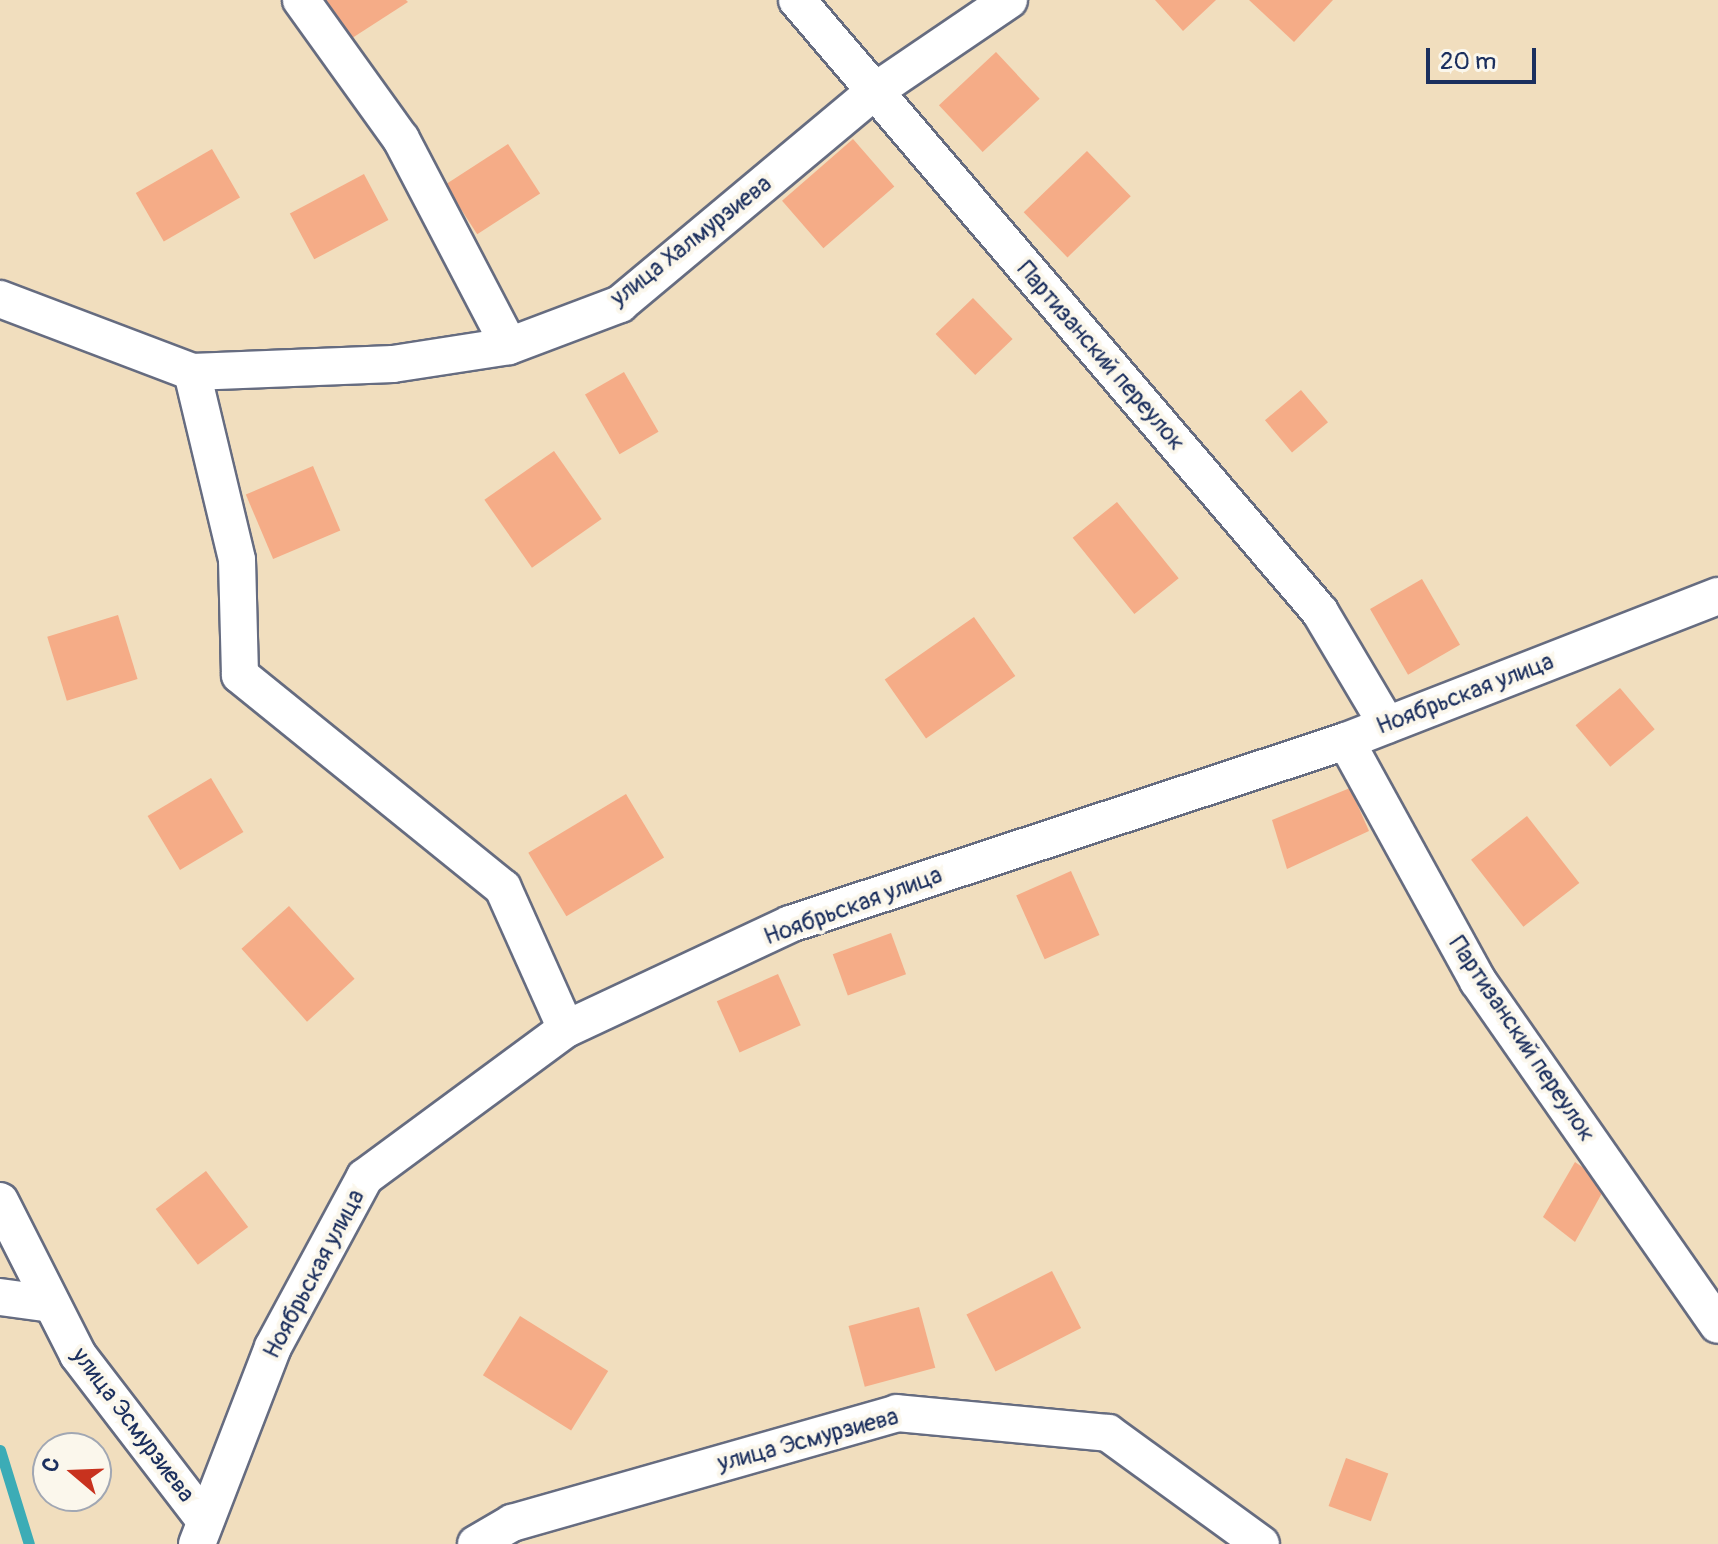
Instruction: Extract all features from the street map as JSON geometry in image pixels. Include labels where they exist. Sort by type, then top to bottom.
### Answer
[{"type":"street","points":[[301,0],[401,139],[509,346]]},
{"type":"street","name":"Партизанский переулок","points":[[797,0],[1320,612],[1387,725]]},
{"type":"street","name":"улица Халмурзиева","points":[[0,299],[192,372],[393,364],[509,346],[620,304],[875,91],[1009,0]]},
{"type":"street","points":[[192,372],[237,560],[240,675],[503,888],[566,1029]]},
{"type":"street","name":"Ноябрьская улица","points":[[201,1532],[273,1347],[365,1177],[566,1029],[790,924],[1346,741],[1718,596]]},
{"type":"street","name":"Партизанский переулок","points":[[1346,741],[1478,981],[1718,1325]]},
{"type":"street","name":"улица Эсмурзиева","points":[[0,1201],[78,1355],[201,1532]]},
{"type":"street","points":[[0,1297],[52,1304]]},
{"type":"street","name":"улица Эсмурзиева","points":[[476,1544],[512,1523],[897,1413],[1108,1433],[1261,1544]]},
{"type":"building","points":[[319,0],[406,0],[408,2],[346,42]]},
{"type":"building","points":[[1155,0],[1216,0],[1183,31]]},
{"type":"building","points":[[1249,0],[1333,0],[1294,42]]},
{"type":"building","points":[[996,52],[1040,99],[983,152],[939,105]]},
{"type":"building","points":[[853,139],[894,187],[823,248],[782,201]]},
{"type":"building","points":[[508,144],[540,193],[477,234],[445,185]]},
{"type":"building","points":[[212,149],[240,197],[164,241],[136,193]]},
{"type":"building","points":[[1087,151],[1131,196],[1067,257],[1024,212]]},
{"type":"building","points":[[364,174],[388,220],[314,259],[290,213]]},
{"type":"building","points":[[973,298],[1013,339],[975,375],[936,334]]},
{"type":"building","points":[[624,372],[658,432],[620,454],[585,394]]},
{"type":"building","points":[[1301,390],[1328,422],[1292,452],[1265,420]]},
{"type":"building","points":[[554,451],[602,519],[532,568],[484,500]]},
{"type":"building","points":[[313,466],[340,530],[273,559],[246,495]]},
{"type":"building","points":[[1117,502],[1179,578],[1134,614],[1073,538]]},
{"type":"building","points":[[1422,579],[1460,645],[1408,675],[1370,609]]},
{"type":"building","points":[[118,615],[138,679],[67,701],[47,637]]},
{"type":"building","points":[[974,617],[1015,676],[926,738],[885,680]]},
{"type":"building","points":[[1620,688],[1655,729],[1610,767],[1576,725]]},
{"type":"building","points":[[211,778],[243,832],[180,870],[148,816]]},
{"type":"building","points":[[1350,788],[1369,831],[1287,869],[1272,820]]},
{"type":"building","points":[[626,794],[664,857],[566,916],[528,853]]},
{"type":"building","points":[[1527,816],[1579,883],[1523,927],[1471,860]]},
{"type":"building","points":[[1071,871],[1099,935],[1045,959],[1016,895]]},
{"type":"building","points":[[289,906],[355,979],[307,1022],[241,949]]},
{"type":"building","points":[[891,933],[906,974],[848,996],[833,954]]},
{"type":"building","points":[[778,974],[801,1025],[740,1052],[717,1001]]},
{"type":"building","points":[[1575,1162],[1607,1184],[1575,1242],[1543,1217]]},
{"type":"building","points":[[206,1171],[248,1227],[198,1265],[156,1209]]},
{"type":"building","points":[[1052,1271],[1081,1328],[996,1372],[966,1315]]},
{"type":"building","points":[[919,1307],[935,1368],[865,1387],[848,1326]]},
{"type":"building","points":[[520,1316],[608,1371],[571,1430],[483,1375]]},
{"type":"building","points":[[1346,1458],[1388,1473],[1371,1521],[1329,1506]]},
{"type":"waterway","points":[[0,1450],[29,1544]]}]
